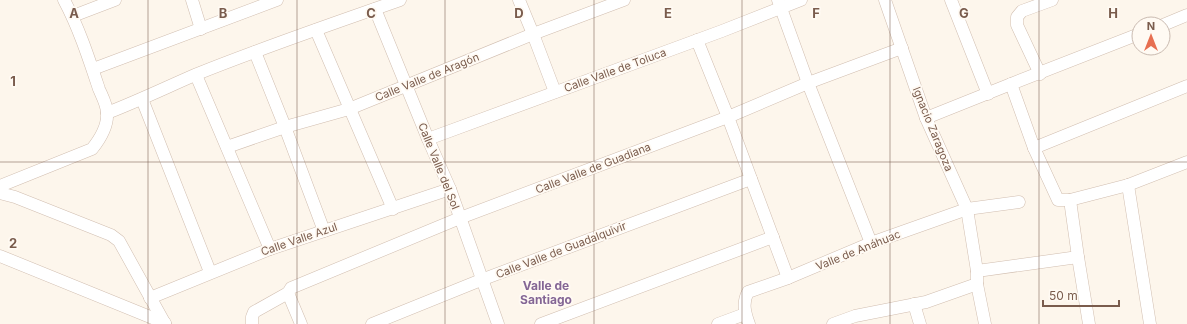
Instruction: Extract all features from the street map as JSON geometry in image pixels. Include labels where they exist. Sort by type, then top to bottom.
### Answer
[{"type":"street","points":[[0,186],[92,149],[101,138],[107,112],[73,16],[64,0]]},
{"type":"street","points":[[73,16],[115,0]]},
{"type":"street","points":[[192,0],[201,29]]},
{"type":"street","points":[[93,69],[201,29],[262,3],[277,0]]},
{"type":"street","points":[[107,112],[255,52],[400,0]]},
{"type":"street","points":[[519,0],[555,92]]},
{"type":"street","name":"Calle Valle de Aragón","points":[[227,147],[285,127],[349,109],[407,84],[533,34],[624,0]]},
{"type":"street","name":"Calle Valle de Toluca","points":[[428,139],[722,32],[779,4],[801,0]]},
{"type":"street","name":"Ignacio Zaragoza","points":[[885,0],[926,118],[967,209],[977,284],[985,324]]},
{"type":"street","points":[[951,0],[988,94]]},
{"type":"street","points":[[1040,74],[1018,25],[1017,17],[1022,12],[1052,0]]},
{"type":"street","points":[[779,4],[808,84],[871,243]]},
{"type":"street","name":"Calle Valle del Sol","points":[[375,9],[450,189],[481,280],[498,324]]},
{"type":"street","points":[[1171,22],[1187,15]]},
{"type":"street","points":[[316,30],[393,209]]},
{"type":"street","points":[[926,118],[1131,37]]},
{"type":"street","points":[[697,40],[728,117],[788,278]]},
{"type":"street","name":"Calle Valle de Guadiana","points":[[252,324],[254,312],[288,293],[291,288],[460,218],[728,117],[902,48]]},
{"type":"street","points":[[255,52],[324,231]]},
{"type":"street","points":[[196,75],[270,249]]},
{"type":"street","points":[[1011,84],[1034,148],[1058,200],[1070,200],[1128,185],[1187,162]]},
{"type":"street","points":[[1034,148],[1187,86]]},
{"type":"street","points":[[142,99],[210,272]]},
{"type":"street","name":"Calle Valle de Guadalquivir","points":[[372,324],[481,280],[751,179]]},
{"type":"street","points":[[1128,185],[1150,324]]},
{"type":"street","name":"Calle Valle Azul","points":[[150,298],[210,272],[270,249],[450,189]]},
{"type":"street","points":[[0,193],[15,197],[111,235],[119,241],[165,324]]},
{"type":"street","points":[[1070,200],[1087,324]]},
{"type":"street","name":"Valle de Anáhuac","points":[[718,324],[747,319],[744,300],[748,292],[788,278],[871,243],[967,209],[1019,202]]},
{"type":"street","points":[[540,324],[773,237]]},
{"type":"street","points":[[0,256],[165,324]]},
{"type":"street","points":[[976,271],[1078,257]]},
{"type":"street","points":[[833,324],[847,322],[855,316],[926,302],[977,284]]},
{"type":"street","points":[[288,293],[301,324]]},
{"type":"street","points":[[914,304],[920,324]]},
{"type":"district","name":"Valle de Santiago","points":[[546,292]]}]
